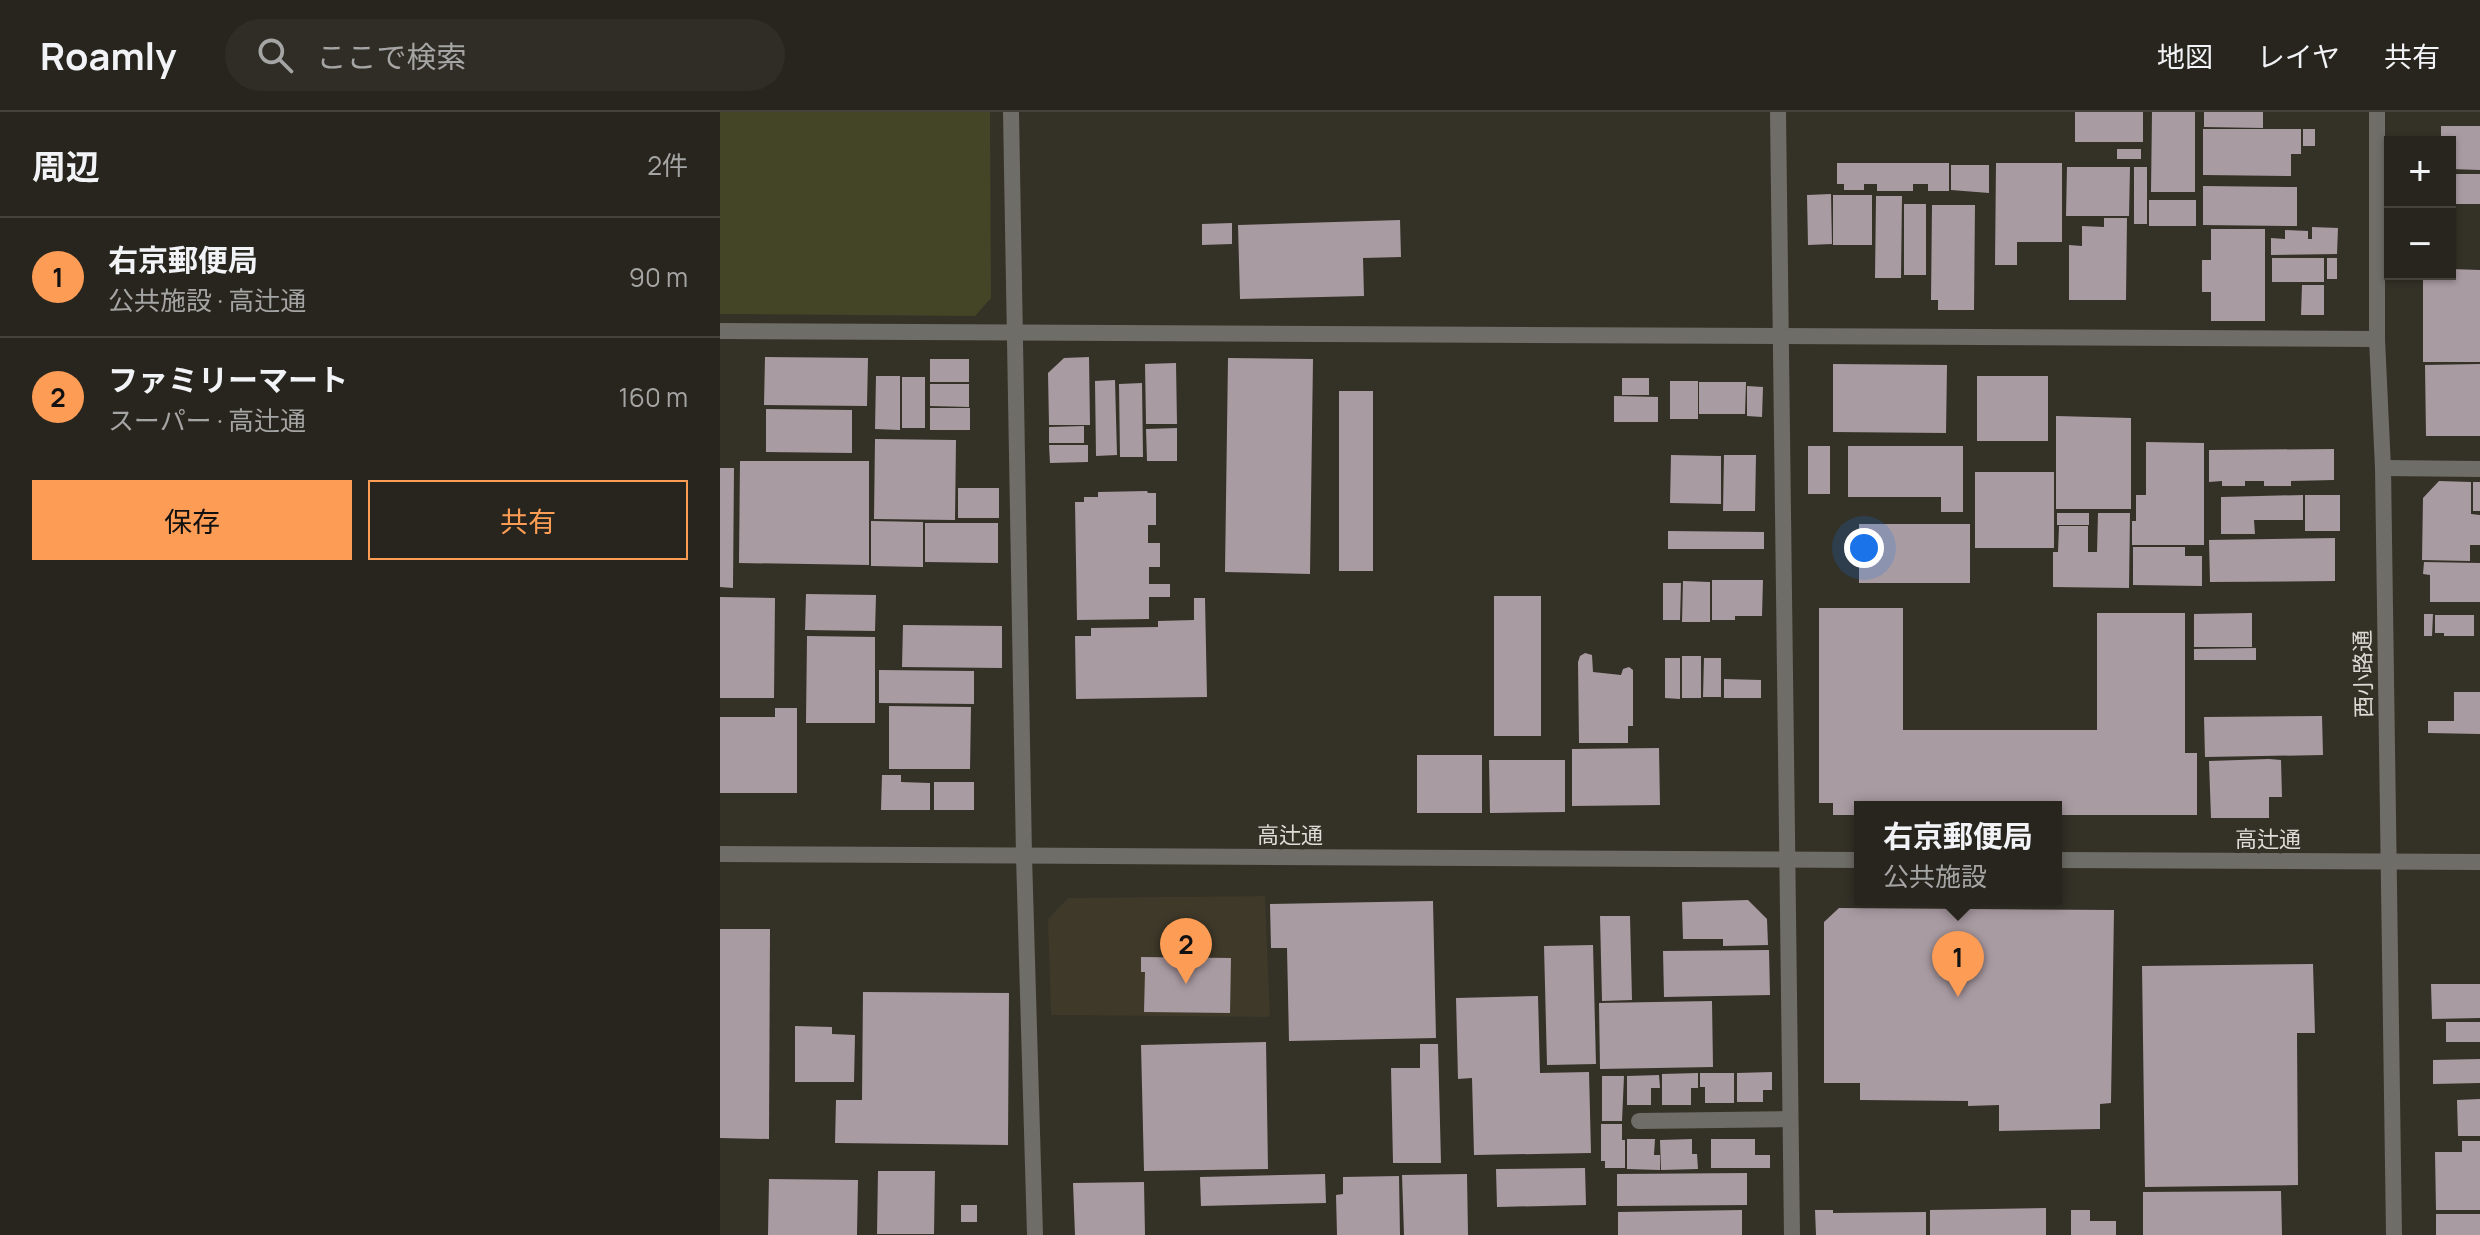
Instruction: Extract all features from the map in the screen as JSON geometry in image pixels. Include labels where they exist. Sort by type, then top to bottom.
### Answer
[{"type":"street","points":[[1011,112],[1024,856],[1035,1235]]},
{"type":"street","points":[[1778,112],[1792,1235]]},
{"type":"street","name":"西小路通","points":[[2377,112],[2377,339],[2383,468],[2394,1235]]},
{"type":"street","points":[[720,331],[2377,339]]},
{"type":"street","points":[[2383,468],[2480,469]]},
{"type":"street","name":"高辻通","points":[[720,854],[1854,860]]},
{"type":"street","name":"高辻通","points":[[2062,860],[2480,862]]},
{"type":"street","points":[[1639,1121],[1790,1119]]},
{"type":"shaded area","points":[[1265,896],[1270,1017],[1051,1015],[1048,919],[1068,898]]},
{"type":"green space","points":[[720,112],[990,112],[991,298],[975,316],[720,314]]},
{"type":"building","points":[[2075,112],[2143,112],[2143,142],[2075,142]]},
{"type":"building","points":[[2152,112],[2195,112],[2195,192],[2151,192]]},
{"type":"building","points":[[2204,112],[2263,112],[2263,128],[2204,127]]},
{"type":"building","points":[[2441,126],[2480,126],[2480,170],[2456,169],[2456,136],[2441,136]]},
{"type":"building","points":[[2203,129],[2301,129],[2301,154],[2291,154],[2291,176],[2203,175]]},
{"type":"building","points":[[2303,129],[2315,129],[2315,146],[2303,146]]},
{"type":"building","points":[[2117,149],[2141,149],[2141,159],[2117,159]]},
{"type":"building","points":[[1837,163],[1949,163],[1949,191],[1928,191],[1928,184],[1913,184],[1913,191],[1877,191],[1877,184],[1864,184],[1864,190],[1844,190],[1844,184],[1837,184]]},
{"type":"building","points":[[1996,163],[2062,163],[2062,242],[2017,242],[2017,265],[1995,265]]},
{"type":"building","points":[[1951,165],[1989,165],[1989,193],[1951,190]]},
{"type":"building","points":[[2067,167],[2130,167],[2129,216],[2066,216]]},
{"type":"building","points":[[2134,167],[2147,167],[2147,224],[2134,224]]},
{"type":"building","points":[[2456,174],[2480,174],[2480,204],[2456,204]]},
{"type":"building","points":[[2203,186],[2297,187],[2297,226],[2203,225]]},
{"type":"building","points":[[1831,194],[1832,244],[1808,245],[1807,195]]},
{"type":"building","points":[[1833,195],[1872,195],[1872,245],[1833,245]]},
{"type":"building","points":[[1876,196],[1902,196],[1901,278],[1875,278]]},
{"type":"building","points":[[2149,200],[2196,200],[2196,226],[2149,226]]},
{"type":"building","points":[[1904,204],[1926,204],[1926,275],[1904,275]]},
{"type":"building","points":[[1932,205],[1975,205],[1974,310],[1938,310],[1938,300],[1931,300]]},
{"type":"building","points":[[2104,218],[2127,218],[2126,300],[2069,300],[2069,245],[2082,246],[2082,226],[2104,227]]},
{"type":"building","points":[[1400,220],[1401,257],[1363,258],[1364,296],[1240,299],[1238,225]]},
{"type":"building","points":[[1232,223],[1232,244],[1202,245],[1202,224]]},
{"type":"building","points":[[2312,227],[2338,228],[2337,254],[2271,255],[2271,238],[2285,239],[2285,230],[2308,231],[2308,239],[2312,239]]},
{"type":"building","points":[[2211,229],[2265,229],[2265,321],[2211,321],[2211,292],[2202,292],[2202,260],[2211,260]]},
{"type":"building","points":[[2272,258],[2324,258],[2324,282],[2272,282]]},
{"type":"building","points":[[2327,258],[2337,258],[2337,279],[2327,279]]},
{"type":"building","points":[[2456,269],[2480,270],[2480,362],[2423,362],[2423,280],[2456,280]]},
{"type":"building","points":[[2302,285],[2324,285],[2324,315],[2301,315]]},
{"type":"building","points":[[765,357],[868,358],[867,406],[764,405]]},
{"type":"building","points":[[1089,357],[1090,425],[1049,425],[1048,373],[1064,358]]},
{"type":"building","points":[[1228,358],[1313,359],[1310,574],[1225,572]]},
{"type":"building","points":[[930,359],[969,359],[969,382],[930,382]]},
{"type":"building","points":[[1176,363],[1177,424],[1146,424],[1145,364]]},
{"type":"building","points":[[1833,364],[1947,365],[1946,433],[1833,432]]},
{"type":"building","points":[[2480,364],[2480,436],[2426,436],[2425,365]]},
{"type":"building","points":[[876,376],[900,376],[900,430],[875,429]]},
{"type":"building","points":[[1977,376],[2048,376],[2048,441],[1977,441]]},
{"type":"building","points":[[902,377],[925,377],[925,428],[902,428]]},
{"type":"building","points":[[1622,378],[1649,378],[1649,395],[1622,395]]},
{"type":"building","points":[[1115,380],[1117,455],[1096,456],[1095,381]]},
{"type":"building","points":[[1670,381],[1698,381],[1698,419],[1670,419]]},
{"type":"building","points":[[1699,382],[1746,382],[1745,414],[1699,414]]},
{"type":"building","points":[[1142,383],[1143,457],[1120,457],[1119,384]]},
{"type":"building","points":[[930,384],[969,384],[969,407],[930,406]]},
{"type":"building","points":[[1747,386],[1763,387],[1762,417],[1747,416]]},
{"type":"building","points":[[1339,391],[1373,391],[1373,571],[1339,571]]},
{"type":"building","points":[[1614,396],[1658,397],[1658,422],[1614,422]]},
{"type":"building","points":[[930,408],[970,408],[970,430],[930,430]]},
{"type":"building","points":[[766,409],[852,410],[852,453],[766,452]]},
{"type":"building","points":[[2056,416],[2131,418],[2131,509],[2056,509]]},
{"type":"building","points":[[1084,426],[1084,443],[1049,443],[1049,427]]},
{"type":"building","points":[[1177,428],[1177,461],[1147,461],[1146,429]]},
{"type":"building","points":[[875,439],[956,440],[955,520],[874,519]]},
{"type":"building","points":[[2146,442],[2204,443],[2204,545],[2132,545],[2136,495],[2146,495]]},
{"type":"building","points":[[1049,445],[1088,445],[1088,462],[1050,463]]},
{"type":"building","points":[[1808,446],[1830,446],[1830,494],[1808,494]]},
{"type":"building","points":[[1848,446],[1963,446],[1963,512],[1941,512],[1941,497],[1848,497]]},
{"type":"building","points":[[2334,449],[2334,480],[2291,481],[2291,486],[2264,486],[2264,481],[2245,481],[2245,486],[2222,486],[2222,481],[2209,482],[2209,450]]},
{"type":"building","points":[[1671,455],[1721,456],[1721,504],[1670,503]]},
{"type":"building","points":[[1724,455],[1756,455],[1755,511],[1723,511]]},
{"type":"building","points":[[740,461],[869,461],[869,565],[739,563]]},
{"type":"building","points":[[720,468],[734,468],[733,588],[720,587]]},
{"type":"building","points":[[1975,472],[2054,472],[2054,548],[1975,548]]},
{"type":"building","points":[[2439,481],[2471,482],[2471,514],[2480,515],[2480,545],[2470,545],[2470,561],[2422,560],[2423,498]]},
{"type":"building","points":[[2473,482],[2480,482],[2480,511],[2473,511]]},
{"type":"building","points":[[958,488],[999,488],[999,518],[958,518]]},
{"type":"building","points":[[1098,492],[1156,493],[1156,525],[1148,525],[1148,543],[1160,543],[1160,567],[1149,567],[1149,584],[1170,584],[1170,597],[1149,597],[1149,619],[1077,620],[1075,502],[1084,502],[1084,497],[1098,497]]},
{"type":"building","points":[[2303,495],[2303,520],[2254,520],[2255,534],[2221,534],[2221,497]]},
{"type":"building","points":[[2305,495],[2340,495],[2340,531],[2305,531]]},
{"type":"building","points":[[2057,513],[2089,513],[2089,525],[2057,525]]},
{"type":"building","points":[[2098,513],[2130,513],[2129,588],[2053,587],[2053,552],[2058,552],[2059,526],[2088,526],[2088,552],[2097,552]]},
{"type":"building","points":[[871,521],[923,522],[923,567],[871,566]]},
{"type":"building","points":[[925,523],[998,523],[998,563],[925,562]]},
{"type":"building","points":[[1859,524],[1970,524],[1970,583],[1859,583]]},
{"type":"building","points":[[1668,531],[1764,532],[1764,549],[1668,549]]},
{"type":"building","points":[[2335,538],[2335,581],[2210,582],[2209,540]]},
{"type":"building","points":[[2133,547],[2185,547],[2185,556],[2202,556],[2202,586],[2133,585]]},
{"type":"building","points":[[2424,562],[2480,563],[2480,602],[2430,602],[2430,575],[2423,574]]},
{"type":"building","points":[[1712,580],[1763,580],[1762,616],[1712,620]]},
{"type":"building","points":[[1683,581],[1710,582],[1710,622],[1682,622]]},
{"type":"building","points":[[1663,583],[1681,583],[1680,620],[1663,620]]},
{"type":"building","points":[[806,594],[876,595],[875,631],[805,630]]},
{"type":"building","points":[[1494,596],[1541,596],[1541,736],[1494,736]]},
{"type":"building","points":[[720,597],[775,598],[774,698],[720,698]]},
{"type":"building","points":[[1194,598],[1205,598],[1207,697],[1076,699],[1075,636],[1091,636],[1091,628],[1158,627],[1158,621],[1194,620]]},
{"type":"building","points":[[1819,608],[1903,608],[1903,730],[2097,730],[2097,613],[2185,613],[2185,753],[2197,753],[2197,815],[2062,815],[2062,801],[1854,801],[1854,815],[1833,815],[1833,803],[1819,803]]},
{"type":"building","points":[[2252,613],[2252,647],[2194,647],[2194,614]]},
{"type":"building","points":[[2424,614],[2433,614],[2432,636],[2424,636]]},
{"type":"building","points":[[2435,615],[2474,615],[2474,636],[2435,633]]},
{"type":"building","points":[[903,625],[1002,626],[1002,668],[902,667]]},
{"type":"building","points":[[807,636],[875,637],[875,723],[806,723]]},
{"type":"building","points":[[2256,648],[2256,660],[2194,660],[2194,649]]},
{"type":"building","points":[[1585,653],[1592,655],[1593,672],[1621,675],[1623,669],[1629,667],[1633,670],[1633,726],[1628,726],[1628,743],[1579,743],[1578,662]]},
{"type":"building","points":[[1682,656],[1701,656],[1701,698],[1682,698]]},
{"type":"building","points":[[1665,658],[1680,658],[1680,699],[1665,698]]},
{"type":"building","points":[[1704,658],[1721,658],[1721,697],[1703,697]]},
{"type":"building","points":[[879,670],[974,671],[974,704],[879,703]]},
{"type":"building","points":[[1724,679],[1761,680],[1761,698],[1724,698]]},
{"type":"building","points":[[2454,692],[2480,692],[2480,734],[2428,733],[2428,721],[2454,721]]},
{"type":"building","points":[[889,706],[971,707],[970,769],[889,769]]},
{"type":"building","points":[[775,708],[797,708],[797,793],[720,793],[720,717],[775,717]]},
{"type":"building","points":[[2322,716],[2323,755],[2205,757],[2204,717]]},
{"type":"building","points":[[1659,748],[1660,805],[1572,806],[1572,749]]},
{"type":"building","points":[[1417,755],[1482,755],[1482,813],[1417,813]]},
{"type":"building","points":[[1489,760],[1565,760],[1565,812],[1490,813]]},
{"type":"building","points":[[2281,760],[2282,797],[2269,797],[2269,818],[2211,818],[2209,761]]},
{"type":"building","points":[[882,775],[901,775],[901,782],[930,783],[930,810],[881,810]]},
{"type":"building","points":[[934,782],[974,782],[974,810],[934,810]]},
{"type":"building","points":[[1748,900],[1767,919],[1768,945],[1723,946],[1723,939],[1683,939],[1682,902]]},
{"type":"building","points":[[1433,901],[1436,1038],[1289,1041],[1287,948],[1271,948],[1270,904]]},
{"type":"building","points":[[1839,908],[2114,910],[2111,1103],[2100,1104],[2100,1129],[1999,1131],[1999,1105],[1968,1106],[1968,1101],[1860,1100],[1860,1083],[1824,1083],[1824,922]]},
{"type":"building","points":[[1600,916],[1630,916],[1632,1000],[1602,1001]]},
{"type":"building","points":[[720,929],[770,929],[769,1139],[720,1138]]},
{"type":"building","points":[[1593,945],[1596,1064],[1547,1065],[1544,946]]},
{"type":"building","points":[[1769,950],[1770,995],[1664,997],[1663,951]]},
{"type":"building","points":[[1141,957],[1231,958],[1230,1013],[1144,1012],[1145,972],[1141,972]]},
{"type":"building","points":[[2313,964],[2315,1033],[2297,1033],[2298,1185],[2145,1187],[2142,966]]},
{"type":"building","points":[[2431,984],[2480,984],[2480,1018],[2432,1019]]},
{"type":"building","points":[[863,992],[1009,993],[1008,1145],[835,1143],[836,1100],[862,1100]]},
{"type":"building","points":[[1538,996],[1540,1073],[1589,1072],[1591,1153],[1474,1155],[1472,1078],[1458,1079],[1456,998]]},
{"type":"building","points":[[1712,1001],[1713,1067],[1600,1069],[1599,1003]]},
{"type":"building","points":[[2446,1022],[2480,1022],[2480,1042],[2446,1042]]},
{"type":"building","points":[[795,1026],[832,1027],[832,1034],[855,1035],[854,1082],[795,1082]]},
{"type":"building","points":[[1266,1042],[1268,1169],[1144,1171],[1141,1045]]},
{"type":"building","points":[[1420,1044],[1438,1044],[1441,1163],[1393,1163],[1391,1068],[1420,1068]]},
{"type":"building","points":[[2480,1059],[2480,1083],[2433,1084],[2433,1060]]},
{"type":"building","points":[[1772,1072],[1772,1090],[1763,1090],[1763,1102],[1737,1102],[1737,1073]]},
{"type":"building","points":[[1698,1073],[1698,1088],[1691,1088],[1691,1105],[1662,1105],[1662,1074]]},
{"type":"building","points":[[1700,1073],[1734,1073],[1734,1103],[1705,1103],[1705,1087],[1700,1087]]},
{"type":"building","points":[[1659,1075],[1660,1088],[1651,1088],[1651,1105],[1627,1105],[1627,1076]]},
{"type":"building","points":[[1602,1076],[1624,1076],[1622,1121],[1602,1121]]},
{"type":"building","points":[[2480,1099],[2480,1136],[2458,1136],[2457,1100]]},
{"type":"building","points":[[1601,1124],[1622,1124],[1625,1168],[1605,1168],[1605,1161],[1601,1161]]},
{"type":"building","points":[[1627,1139],[1655,1139],[1654,1155],[1660,1155],[1660,1170],[1627,1169]]},
{"type":"building","points":[[1692,1139],[1692,1154],[1697,1154],[1698,1169],[1661,1170],[1660,1140]]},
{"type":"building","points":[[1711,1139],[1755,1139],[1755,1155],[1770,1155],[1770,1168],[1711,1168]]},
{"type":"building","points":[[2462,1141],[2480,1141],[2480,1210],[2436,1210],[2435,1152],[2462,1152]]},
{"type":"building","points":[[1585,1168],[1586,1205],[1497,1207],[1496,1169]]},
{"type":"building","points":[[878,1171],[935,1171],[934,1234],[877,1234]]},
{"type":"building","points":[[1747,1173],[1747,1205],[1617,1206],[1617,1174]]},
{"type":"building","points":[[1325,1174],[1326,1203],[1201,1206],[1200,1177]]},
{"type":"building","points":[[1467,1174],[1468,1235],[1404,1235],[1402,1175]]},
{"type":"building","points":[[1399,1176],[1400,1235],[1337,1235],[1336,1195],[1343,1194],[1343,1177]]},
{"type":"building","points":[[769,1179],[858,1180],[857,1235],[768,1235]]},
{"type":"building","points":[[1144,1182],[1145,1235],[1075,1235],[1073,1183]]},
{"type":"building","points":[[2281,1191],[2282,1235],[2143,1235],[2143,1192]]},
{"type":"building","points":[[961,1205],[977,1205],[977,1222],[961,1222]]},
{"type":"building","points":[[2046,1208],[2046,1235],[1930,1235],[1930,1210]]},
{"type":"building","points":[[1742,1210],[1742,1235],[1618,1235],[1618,1212]]},
{"type":"building","points":[[1815,1210],[1833,1210],[1833,1213],[1926,1212],[1926,1235],[1816,1235]]},
{"type":"building","points":[[2071,1210],[2090,1210],[2090,1221],[2116,1221],[2116,1235],[2071,1235]]},
{"type":"building","points":[[2436,1214],[2480,1214],[2480,1235],[2436,1235]]},
{"type":"place","name":"ファミリーマート","points":[[1186,984]]},
{"type":"place","name":"右京郵便局","points":[[1958,997]]}]
